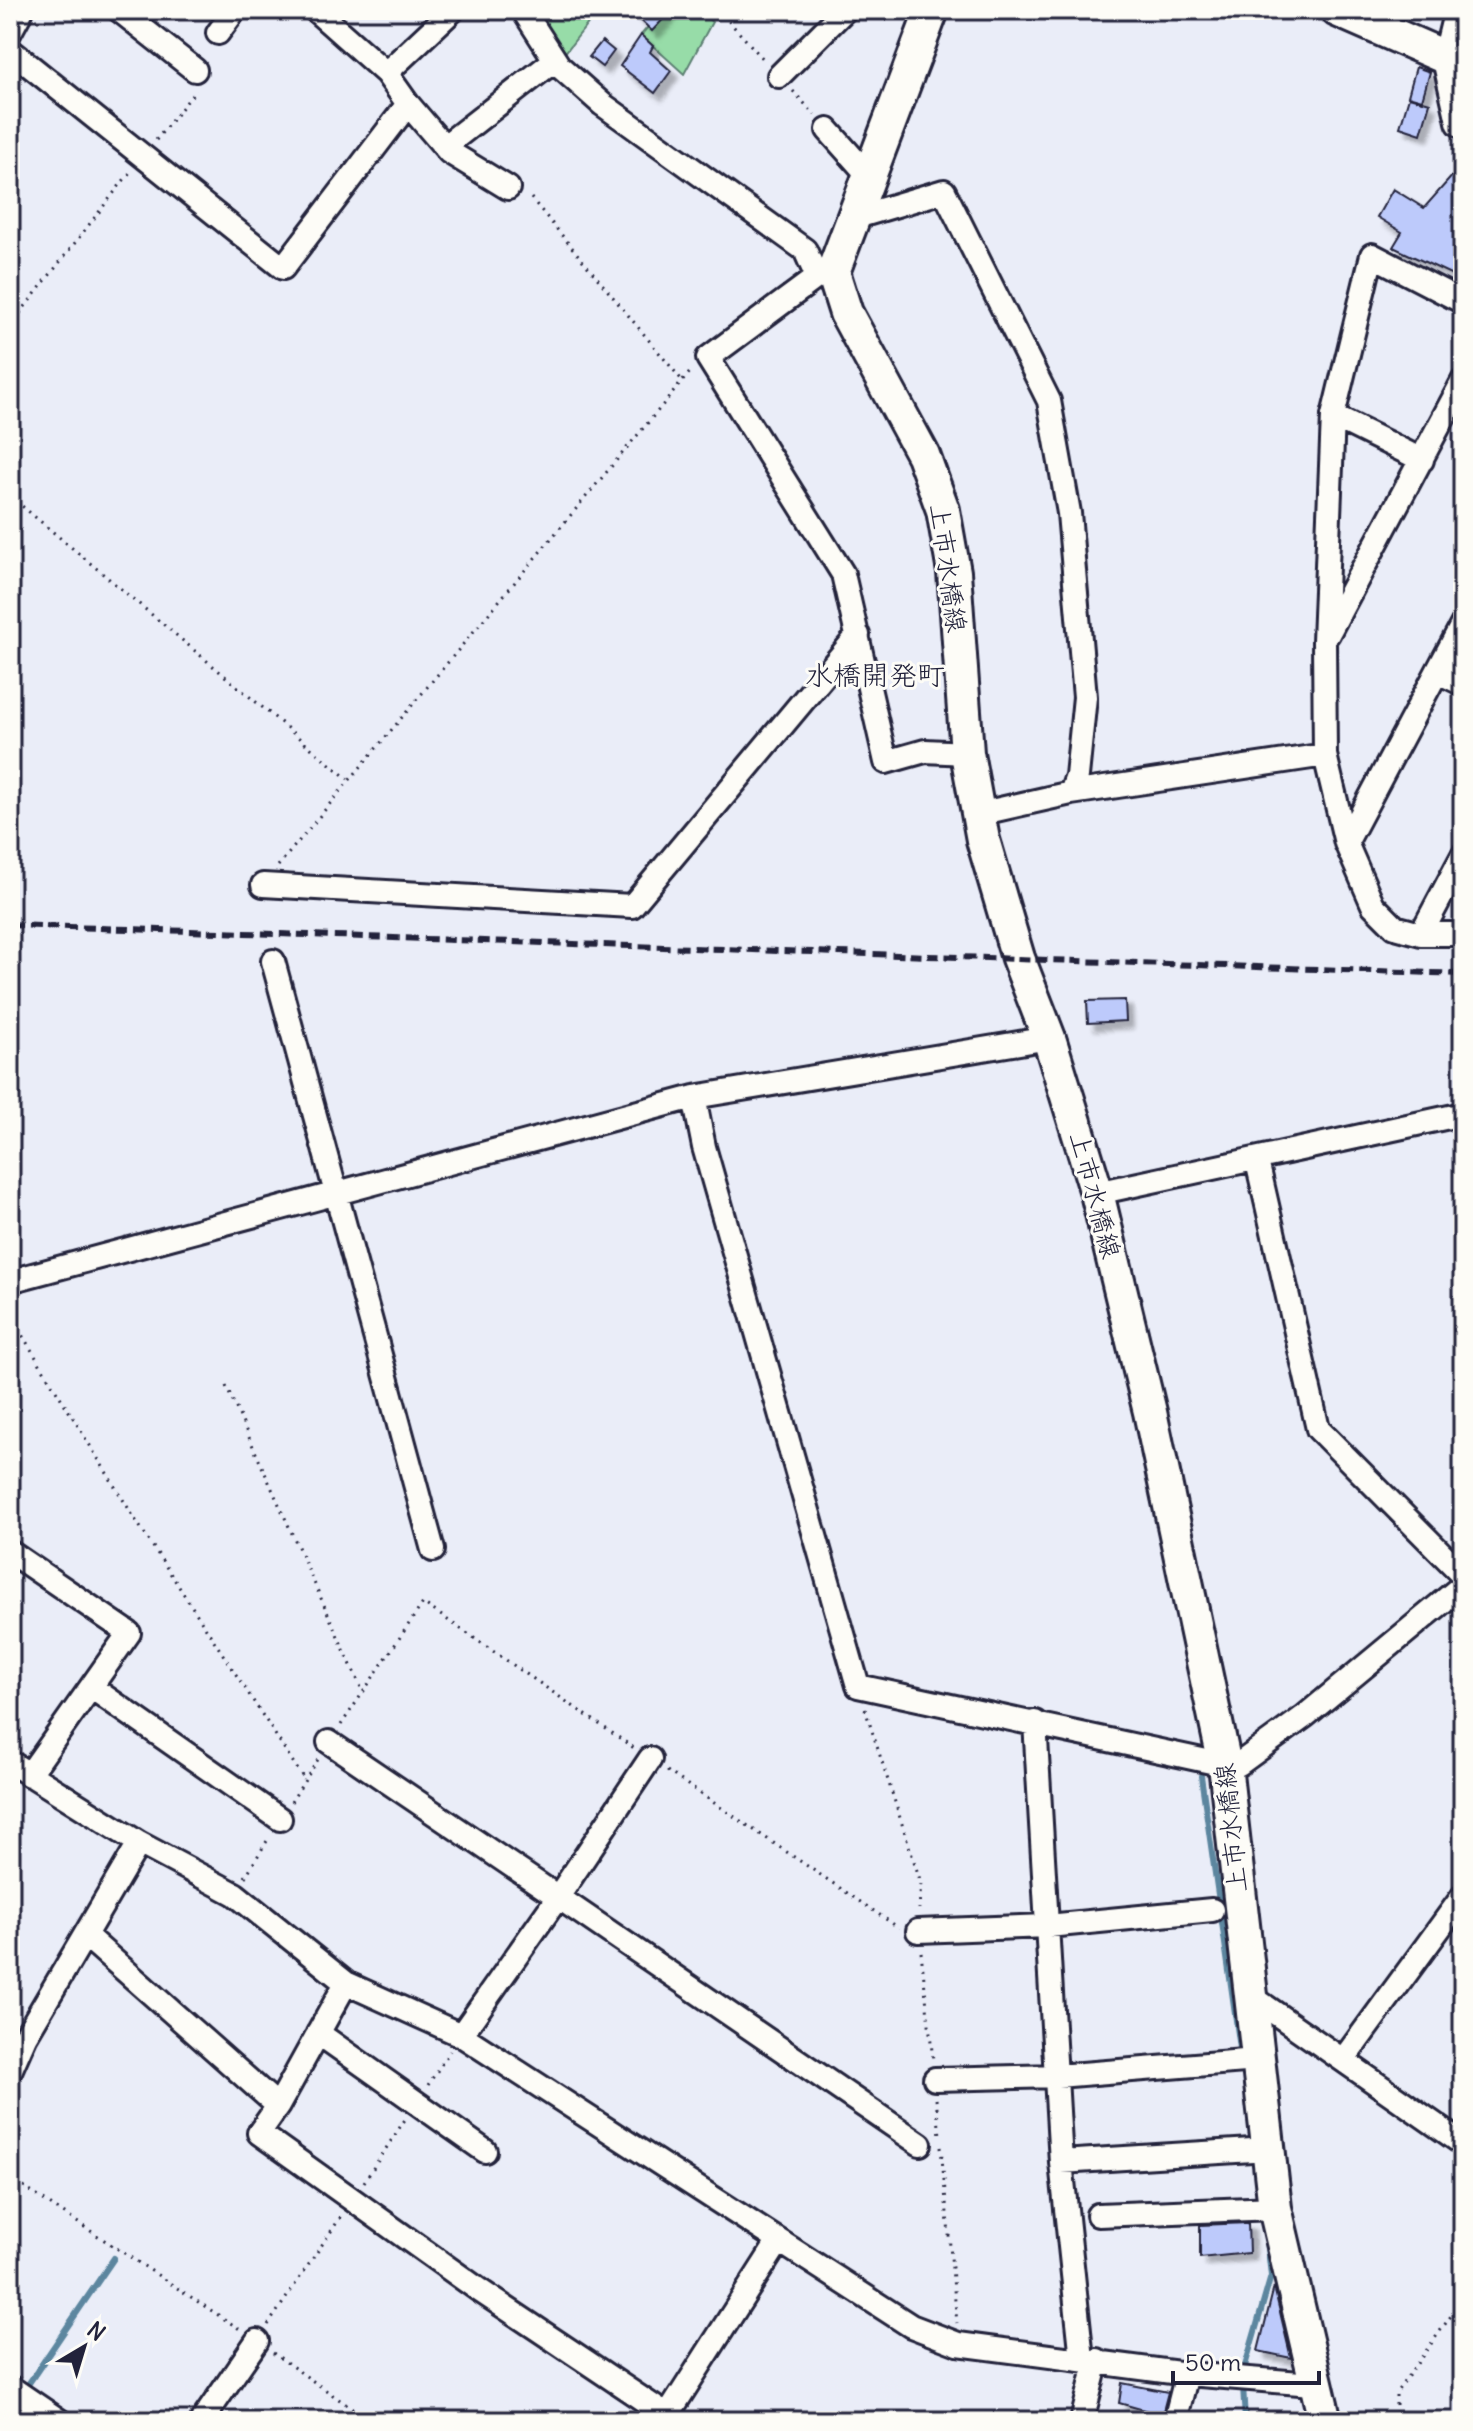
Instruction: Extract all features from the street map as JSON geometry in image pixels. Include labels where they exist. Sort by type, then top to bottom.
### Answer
[{"type":"main road","points":[[825,274],[853,218],[932,10]]},
{"type":"main road","points":[[1337,10],[1449,59]]},
{"type":"main road","points":[[1461,10],[1449,59],[1463,121]]},
{"type":"main road","name":"上市水橋線","points":[[825,274],[923,455],[943,510],[954,572],[967,753],[978,814],[1018,958],[1049,1038],[1097,1193],[1153,1426],[1225,1765],[1248,1994],[1275,2208],[1313,2384],[1325,2421]]},
{"type":"street","points":[[10,32],[22,10]]},
{"type":"street","points":[[119,10],[195,70]]},
{"type":"street","points":[[218,33],[235,10]]},
{"type":"street","points":[[315,10],[386,73],[445,146],[508,188]]},
{"type":"street","points":[[386,73],[453,10]]},
{"type":"street","points":[[523,10],[555,60],[602,104],[805,250],[825,274],[708,358],[843,574],[886,762],[925,751],[967,753]]},
{"type":"street","points":[[779,76],[845,10]]},
{"type":"street","points":[[10,50],[283,268],[408,104]]},
{"type":"street","points":[[445,146],[555,60]]},
{"type":"street","points":[[828,130],[869,176]]},
{"type":"street","points":[[853,218],[944,191],[1049,401],[1069,513],[1085,697],[1077,776],[1071,793]]},
{"type":"street","points":[[1463,302],[1372,255],[1333,416],[1324,641],[1325,755],[1346,843],[1373,905],[1395,927],[1421,934],[1463,934]]},
{"type":"street","points":[[1324,641],[1460,393]]},
{"type":"street","points":[[1333,416],[1422,460]]},
{"type":"street","points":[[1346,843],[1463,623]]},
{"type":"street","points":[[263,885],[632,906],[858,635]]},
{"type":"street","points":[[1438,672],[1463,684]]},
{"type":"street","points":[[978,814],[1071,793],[1325,755]]},
{"type":"street","points":[[1421,934],[1463,855]]},
{"type":"street","points":[[273,961],[433,1550]]},
{"type":"street","points":[[10,1281],[694,1097],[1049,1038]]},
{"type":"street","points":[[694,1097],[704,1147],[858,1686],[1225,1765],[1239,1764],[1305,1716],[1463,1585]]},
{"type":"street","points":[[1097,1193],[1257,1161],[1412,1122],[1463,1114]]},
{"type":"street","points":[[1257,1161],[1318,1429],[1463,1575]]},
{"type":"street","points":[[10,1552],[129,1633],[29,1775]]},
{"type":"street","points":[[91,1687],[280,1819]]},
{"type":"street","points":[[1035,1722],[1061,2162],[1089,2360],[1082,2421]]},
{"type":"street","points":[[329,1742],[920,2144]]},
{"type":"street","points":[[461,2035],[650,1759]]},
{"type":"street","points":[[10,1762],[139,1843],[235,1894],[346,1983],[461,2035],[911,2326],[958,2344],[1187,2374],[1313,2384]]},
{"type":"street","points":[[10,2071],[25,2037],[139,1843]]},
{"type":"street","points":[[1343,2060],[1463,1896]]},
{"type":"street","points":[[918,1931],[1048,1926],[1212,1910]]},
{"type":"street","points":[[85,1935],[278,2106]]},
{"type":"street","points":[[346,1983],[278,2106],[259,2133],[479,2290],[669,2419],[779,2241]]},
{"type":"street","points":[[1248,1994],[1463,2144]]},
{"type":"street","points":[[318,2033],[485,2151]]},
{"type":"street","points":[[935,2079],[1057,2076],[1257,2060]]},
{"type":"street","points":[[1061,2162],[1268,2149]]},
{"type":"street","points":[[1098,2215],[1275,2208]]},
{"type":"street","points":[[202,2421],[257,2341]]},
{"type":"street","points":[[1175,2421],[1187,2374]]},
{"type":"street","points":[[10,2387],[60,2421]]},
{"type":"path","points":[[10,326],[198,86],[195,70]]},
{"type":"path","points":[[531,198],[681,379]]},
{"type":"path","points":[[263,885],[681,379],[708,358]]},
{"type":"path","points":[[10,496],[348,779]]},
{"type":"path","points":[[10,1315],[135,1519],[304,1779],[423,1603]]},
{"type":"path","points":[[226,1386],[363,1692]]},
{"type":"path","points":[[858,1686],[921,1883],[918,1931]]},
{"type":"path","points":[[10,2178],[257,2341],[370,2421]]},
{"type":"path","points":[[1396,2421],[1396,2393],[1463,2299]]},
{"type":"green space","points":[[538,10],[594,10],[593,17],[564,54]]},
{"type":"green space","points":[[672,10],[698,10],[712,22],[684,74],[641,35],[654,20]]},
{"type":"building","points":[[630,10],[672,10],[652,31]]},
{"type":"building","points":[[641,35],[653,46],[650,52],[671,71],[655,93],[620,66]]},
{"type":"building","points":[[602,41],[614,51],[602,67],[589,57]]},
{"type":"building","points":[[1416,67],[1430,72],[1422,100],[1408,96]]},
{"type":"building","points":[[1409,97],[1430,103],[1421,134],[1400,127]]},
{"type":"building","points":[[1454,174],[1463,182],[1463,280],[1393,247],[1402,232],[1377,217],[1393,189],[1424,208]]},
{"type":"building","points":[[1125,1000],[1126,1021],[1088,1023],[1087,1001]]},
{"type":"building","points":[[1248,2223],[1249,2253],[1200,2258],[1200,2225]]},
{"type":"building","points":[[1274,2287],[1291,2358],[1258,2351]]},
{"type":"building","points":[[1122,2383],[1168,2392],[1162,2415],[1119,2403]]},
{"type":"waterway","points":[[1201,1776],[1241,2055]]},
{"type":"waterway","points":[[1243,2373],[1271,2276],[1267,2240]]},
{"type":"waterway","points":[[10,2411],[114,2258]]},
{"type":"waterway","points":[[1243,2385],[1245,2421]]},
{"type":"railway","points":[[10,925],[1463,974]]},
{"type":"district","name":"水橋開発町","points":[[875,675]]}]
